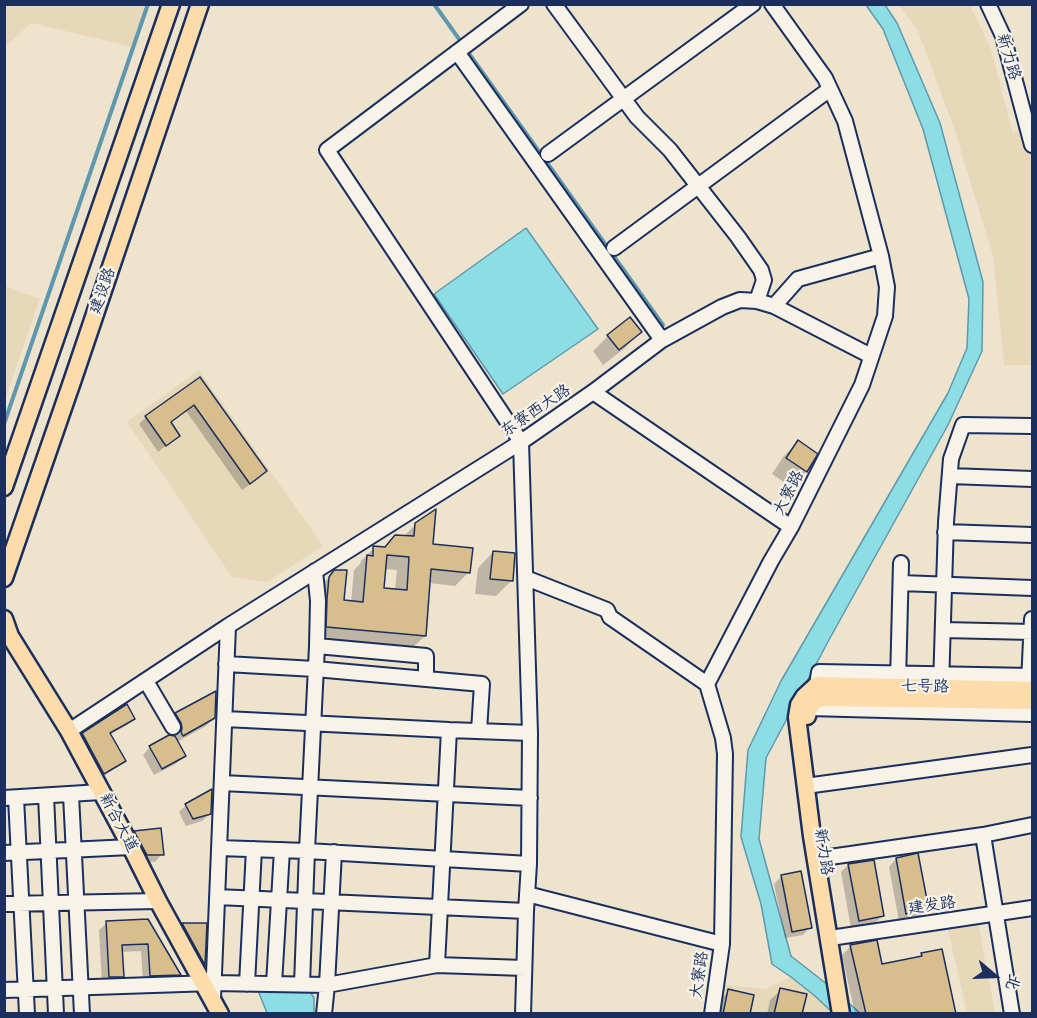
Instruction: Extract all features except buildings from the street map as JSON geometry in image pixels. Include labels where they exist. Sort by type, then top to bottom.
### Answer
[{"type":"main road","name":"建设路","points":[[4,487],[171,4]]},
{"type":"main road","name":"建设路","points":[[4,578],[74,379],[200,4]]},
{"type":"main road","name":"新合大道","points":[[4,619],[10,636],[69,731],[158,901],[213,995]]},
{"type":"main road","name":"七号路","points":[[820,691],[898,680],[1031,687]]},
{"type":"main road","name":"七号路","points":[[820,691],[1031,687]]},
{"type":"main road","points":[[809,708],[820,691]]},
{"type":"main road","points":[[820,691],[804,697],[797,717],[803,736],[812,836],[842,987],[841,1014]]},
{"type":"main road","name":"新力路","points":[[809,708],[803,736],[837,937],[842,987],[850,1014]]},
{"type":"street","points":[[521,4],[327,150],[521,442],[530,733],[529,864],[523,1014]]},
{"type":"street","points":[[554,4],[637,117],[670,150],[761,270],[764,280],[757,301]]},
{"type":"street","points":[[548,154],[753,4]]},
{"type":"street","name":"大寮路","points":[[711,1014],[722,944],[725,754],[723,738],[707,684],[791,527],[862,385],[885,316],[887,287],[845,121],[825,78],[772,4]]},
{"type":"street","name":"新力路","points":[[988,4],[1003,36],[1032,145]]},
{"type":"street","points":[[458,52],[662,340]]},
{"type":"street","points":[[614,248],[830,89]]},
{"type":"street","points":[[774,306],[798,279],[881,256]]},
{"type":"street","name":"东寮西大路","points":[[69,731],[228,626],[521,442],[662,340],[722,307],[740,300],[757,301],[774,306],[871,356]]},
{"type":"street","points":[[593,392],[791,527]]},
{"type":"street","points":[[941,681],[945,532],[951,459],[963,425],[1032,426]]},
{"type":"street","points":[[950,476],[1032,479]]},
{"type":"street","points":[[945,532],[1032,535]]},
{"type":"street","points":[[898,680],[901,563]]},
{"type":"street","points":[[302,984],[317,646],[318,601],[315,571]]},
{"type":"street","points":[[526,578],[607,610],[610,616],[707,684]]},
{"type":"street","points":[[901,583],[1032,588]]},
{"type":"street","points":[[213,995],[228,626]]},
{"type":"street","points":[[943,630],[1032,626],[1031,687]]},
{"type":"street","points":[[317,646],[426,656],[426,679]]},
{"type":"street","points":[[226,664],[315,669],[482,684],[479,731]]},
{"type":"street","points":[[146,681],[173,727]]},
{"type":"street","points":[[809,708],[1032,714]]},
{"type":"street","points":[[225,718],[530,733]]},
{"type":"street","points":[[437,965],[449,730]]},
{"type":"street","points":[[813,785],[1032,755]]},
{"type":"street","points":[[222,783],[530,798]]},
{"type":"street","points":[[27,1014],[19,852],[10,798],[101,792]]},
{"type":"street","points":[[70,795],[82,1014]]},
{"type":"street","points":[[46,796],[56,1014]]},
{"type":"street","points":[[823,858],[983,835],[1032,825]]},
{"type":"street","points":[[983,835],[1012,1014]]},
{"type":"street","points":[[4,853],[131,847]]},
{"type":"street","points":[[219,848],[334,852],[529,864]]},
{"type":"street","points":[[247,984],[254,849]]},
{"type":"street","points":[[274,984],[282,850]]},
{"type":"street","points":[[324,1014],[334,852]]},
{"type":"street","points":[[527,894],[722,944]]},
{"type":"street","points":[[217,897],[526,911]]},
{"type":"street","points":[[4,904],[158,901]]},
{"type":"street","name":"建发路","points":[[837,937],[1032,908]]},
{"type":"street","points":[[4,990],[80,987],[213,995],[247,984],[327,985],[437,965],[524,968]]},
{"type":"shaded area","points":[[5,4],[145,5],[133,47],[31,23],[5,47]]},
{"type":"shaded area","points":[[899,5],[970,5],[991,49],[1013,134],[1032,120],[1032,365],[1004,365],[993,256],[955,131],[918,31]]},
{"type":"shaded area","points":[[5,286],[40,299],[5,400]]},
{"type":"shaded area","points":[[199,370],[323,546],[267,582],[232,577],[127,422]]},
{"type":"shaded area","points":[[978,923],[995,1013],[967,1013],[948,930]]},
{"type":"shaded area","points":[[791,977],[833,1013],[720,1014],[725,985],[765,989]]},
{"type":"water","points":[[866,5],[885,5],[897,23],[940,123],[983,282],[982,351],[948,425],[766,758],[759,839],[791,956],[860,1013],[833,1013],[815,996],[772,964],[761,904],[741,837],[748,750],[781,681],[948,393],[967,348],[969,299],[923,129],[883,29]]},
{"type":"water","points":[[526,228],[598,329],[503,394],[434,294]]},
{"type":"water","points":[[257,988],[308,988],[314,998],[314,1013],[267,1013]]},
{"type":"waterway","points":[[4,424],[148,4]]},
{"type":"waterway","points":[[434,4],[459,39]]},
{"type":"waterway","points":[[470,55],[663,325]]}]
